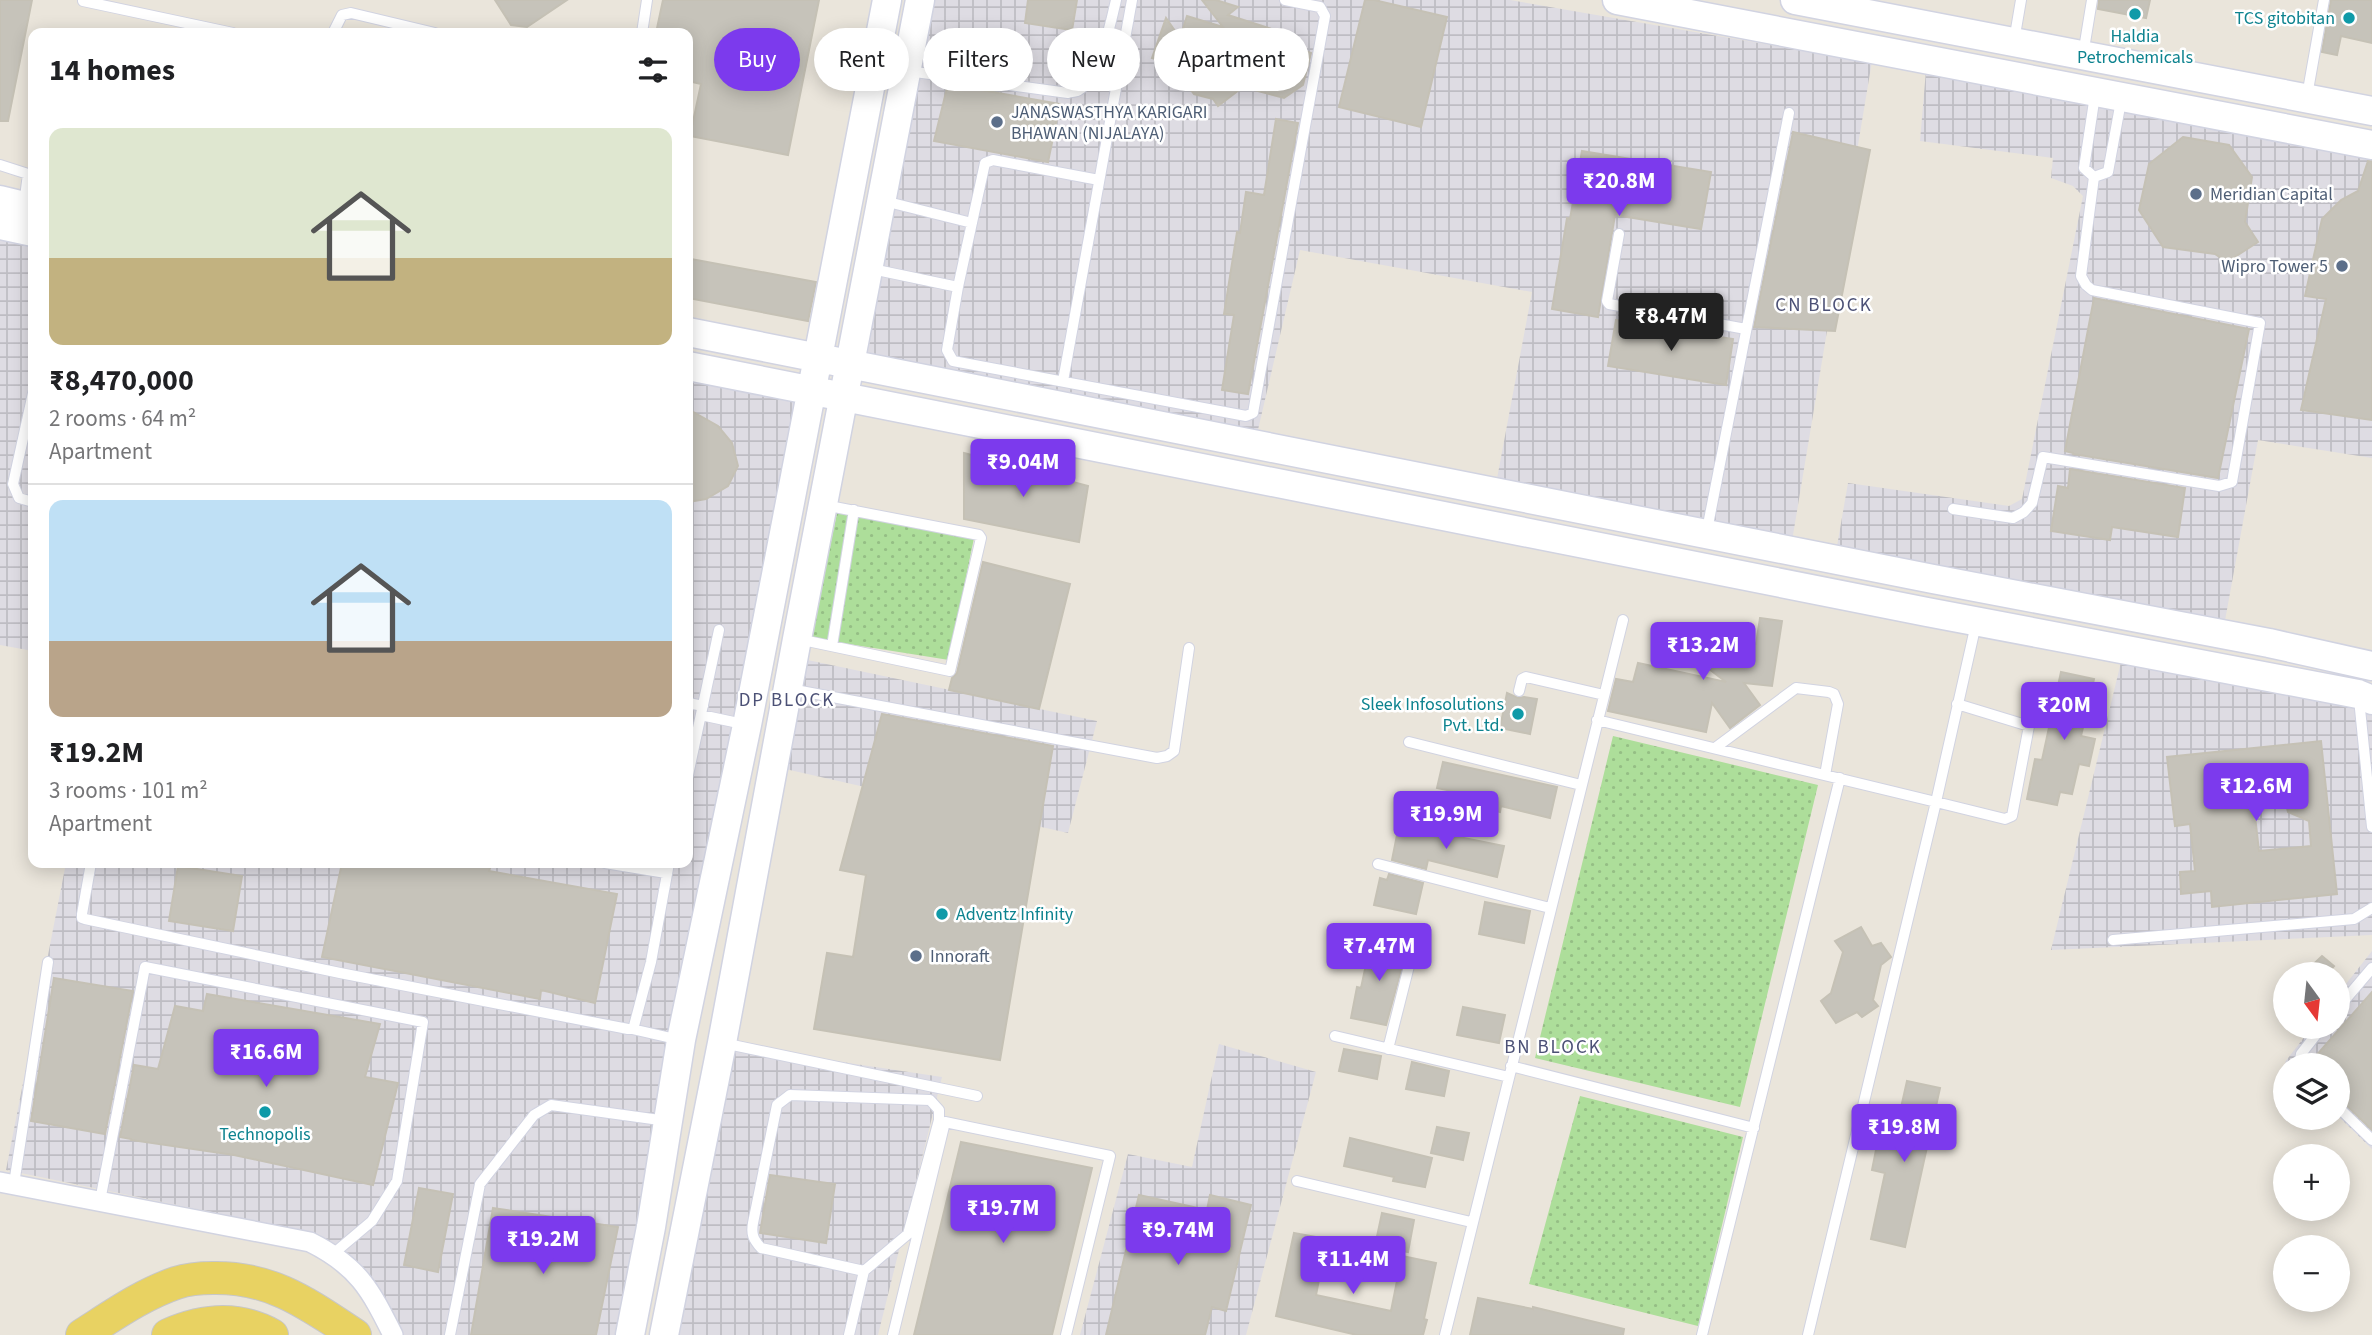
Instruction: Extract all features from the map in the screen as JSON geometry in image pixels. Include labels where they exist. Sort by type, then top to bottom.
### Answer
[{"type":"main road","points":[[82,1335],[146,1296],[177,1282],[201,1278],[245,1279],[284,1291],[316,1308],[355,1335]]},
{"type":"main road","points":[[167,1335],[190,1325],[222,1322],[254,1326],[272,1335]]},
{"type":"street","points":[[630,1335],[651,1227],[681,1040],[813,392],[887,0]]},
{"type":"street","points":[[909,60],[920,0]]},
{"type":"street","points":[[1617,0],[2372,145]]},
{"type":"street","points":[[1795,0],[2372,111]]},
{"type":"street","points":[[2212,114],[2219,81]]},
{"type":"street","points":[[664,1335],[903,91]]},
{"type":"street","points":[[0,225],[28,231]]},
{"type":"street","points":[[693,333],[2269,643],[2372,666]]},
{"type":"street","points":[[693,367],[2365,697]]},
{"type":"street","points":[[1734,574],[1740,541]]},
{"type":"street","points":[[2262,676],[2269,643]]},
{"type":"street","points":[[7,1183],[310,1242],[350,1266],[372,1293],[393,1335]]},
{"type":"lane","points":[[643,28],[648,0]]},
{"type":"lane","points":[[909,71],[1068,93],[1079,89],[1089,78],[1107,41],[1116,0]]},
{"type":"lane","points":[[1063,381],[1132,0]]},
{"type":"lane","points":[[1100,180],[993,160],[985,163],[947,351],[953,360],[1246,416],[1253,413],[1325,16],[1321,7],[1285,0]]},
{"type":"lane","points":[[2014,42],[2021,0]]},
{"type":"lane","points":[[2083,55],[2092,0]]},
{"type":"lane","points":[[2307,98],[2324,0]]},
{"type":"lane","points":[[83,1],[184,28]]},
{"type":"lane","points":[[336,28],[342,15],[351,13],[414,28]]},
{"type":"lane","points":[[2094,177],[2108,172],[2108,94]]},
{"type":"lane","points":[[2094,177],[2084,168],[2108,94]]},
{"type":"lane","points":[[1707,534],[1789,113]]},
{"type":"lane","points":[[0,165],[28,174],[19,205]]},
{"type":"lane","points":[[1953,509],[2013,519],[2032,503],[2043,457],[2219,486],[2232,482],[2260,323],[2091,290],[2081,276],[2094,177]]},
{"type":"lane","points":[[883,200],[972,223]]},
{"type":"lane","points":[[1619,234],[1607,301],[1609,304],[1746,329]]},
{"type":"lane","points":[[870,269],[958,287]]},
{"type":"lane","points":[[28,416],[13,484],[19,498],[28,501]]},
{"type":"lane","points":[[797,639],[950,671],[981,538],[979,535],[823,505]]},
{"type":"lane","points":[[832,646],[854,510]]},
{"type":"lane","points":[[1445,1335],[1622,620]]},
{"type":"lane","points":[[1808,1335],[1977,621]]},
{"type":"lane","points":[[693,752],[719,630]]},
{"type":"lane","points":[[789,688],[1157,758],[1174,751],[1189,648]]},
{"type":"lane","points":[[1519,691],[1522,679],[1526,677],[1604,695]]},
{"type":"lane","points":[[1715,748],[1796,688],[1829,692],[1834,694],[1838,704],[1825,775]]},
{"type":"lane","points":[[2365,697],[2372,827]]},
{"type":"lane","points":[[1597,720],[2005,819],[2012,816],[2029,726],[1957,704]]},
{"type":"lane","points":[[693,705],[747,725]]},
{"type":"lane","points":[[1409,743],[1581,785]]},
{"type":"lane","points":[[1702,1335],[1840,778]]},
{"type":"lane","points":[[1378,864],[1550,908]]},
{"type":"lane","points":[[90,868],[82,914],[85,919],[354,976],[681,1040]]},
{"type":"lane","points":[[632,1029],[651,962],[667,868]]},
{"type":"lane","points":[[2113,940],[2354,919],[2372,908]]},
{"type":"lane","points":[[1388,1049],[1412,954]]},
{"type":"lane","points":[[7,1183],[48,962]]},
{"type":"lane","points":[[100,1200],[145,967],[423,1021],[397,1181],[372,1221],[333,1254]]},
{"type":"lane","points":[[2350,994],[2372,968]]},
{"type":"lane","points":[[1335,1037],[1510,1071],[1754,1128]]},
{"type":"lane","points":[[722,1043],[977,1096]]},
{"type":"lane","points":[[849,1335],[864,1271],[908,1234],[939,1121],[939,1110],[930,1100],[790,1095],[777,1105],[753,1223],[754,1241],[761,1248],[864,1271]]},
{"type":"lane","points":[[450,1335],[480,1184],[534,1115],[551,1105],[668,1121]]},
{"type":"lane","points":[[2350,1119],[2372,1140]]},
{"type":"lane","points":[[893,1335],[945,1122],[1110,1156],[1066,1335]]},
{"type":"lane","points":[[1297,1181],[1471,1222]]},
{"type":"shaded area","points":[[933,0],[1510,0],[1872,61],[1792,541],[1496,484],[1532,292],[1300,250],[1257,434],[867,356],[923,54],[923,91],[1033,91],[1033,28],[928,28]]},
{"type":"shaded area","points":[[1926,70],[2372,155],[2372,458],[2258,440],[2224,626],[1836,552],[1848,483],[2009,506],[2022,499],[2083,196],[2073,186],[2051,178],[2053,158],[1920,141]]},
{"type":"shaded area","points":[[0,235],[28,240],[28,650],[0,645]]},
{"type":"shaded area","points":[[693,373],[800,397],[622,1335],[383,1335],[356,1263],[319,1234],[6,1170],[65,868],[693,868]]},
{"type":"shaded area","points":[[798,658],[1097,721],[1068,833],[781,768]]},
{"type":"shaded area","points":[[2122,658],[2372,710],[2372,935],[2051,950]]},
{"type":"shaded area","points":[[2372,951],[2372,1149],[2350,1128],[2350,1053],[2292,1053],[2302,1040],[2350,1040],[2350,979]]},
{"type":"shaded area","points":[[1219,1044],[1316,1072],[1246,1335],[1080,1335],[1128,1154],[1192,1167]]},
{"type":"shaded area","points":[[736,1046],[942,1077],[878,1335],[679,1335]]},
{"type":"green space","points":[[837,513],[974,538],[949,660],[811,638]]},
{"type":"green space","points":[[1613,736],[1818,785],[1740,1107],[1535,1058]]},
{"type":"green space","points":[[1580,1096],[1743,1137],[1698,1326],[1529,1284]]},
{"type":"building","points":[[0,0],[32,0],[8,121],[0,121]]},
{"type":"building","points":[[495,0],[567,0],[527,27],[511,25]]},
{"type":"building","points":[[663,0],[819,0],[788,155],[693,137],[693,122],[701,84],[693,82],[693,28],[657,28]]},
{"type":"building","points":[[1028,0],[1077,0],[1072,28],[1025,23]]},
{"type":"building","points":[[1202,0],[1216,0],[1238,7],[1228,15],[1269,28],[1183,28],[1187,16],[1223,27]]},
{"type":"building","points":[[1365,0],[1447,17],[1421,127],[1339,107]]},
{"type":"building","name":"Haldia Petrochemicals","points":[[2099,0],[2150,0],[2146,18],[2098,9]]},
{"type":"building","name":"TCS gitobitan","points":[[2331,0],[2372,0],[2372,43],[2341,36],[2337,55],[2322,52]]},
{"type":"building","points":[[1166,18],[1173,28],[1162,28]]},
{"type":"building","name":"JANASWASTHYA KARIGARI BHAWAN (NIJALAYA)","points":[[946,91],[987,91],[1060,104],[1048,162],[934,141]]},
{"type":"building","points":[[1192,91],[1238,91],[1218,106],[1213,99]]},
{"type":"building","points":[[1258,91],[1294,91],[1284,98]]},
{"type":"building","points":[[1276,119],[1298,123],[1248,394],[1222,390],[1234,315],[1224,314],[1246,192],[1264,195]]},
{"type":"building","points":[[1793,132],[1870,150],[1835,331],[1754,327]]},
{"type":"building","name":"Meridian Capital","points":[[2183,137],[2229,145],[2252,177],[2245,222],[2258,242],[2227,262],[2215,254],[2163,247],[2139,210],[2149,164]]},
{"type":"building","points":[[1582,151],[1711,172],[1701,229],[1615,215],[1598,317],[1552,309],[1567,218],[1570,219]]},
{"type":"building","name":"Wipro Tower 5","points":[[2368,161],[2372,161],[2372,420],[2301,410],[2326,299],[2305,296],[2322,219],[2341,200],[2358,191]]},
{"type":"building","points":[[693,259],[816,282],[808,321],[693,299]]},
{"type":"building","points":[[2094,298],[2249,329],[2218,478],[2065,451]]},
{"type":"building","points":[[1616,320],[1733,339],[1726,385],[1608,366]]},
{"type":"building","points":[[693,412],[718,426],[732,443],[738,466],[728,486],[706,499],[693,501]]},
{"type":"building","points":[[964,453],[1088,486],[1079,542],[964,519]]},
{"type":"building","points":[[2070,469],[2185,488],[2178,537],[2112,527],[2110,540],[2051,531],[2058,486],[2068,488]]},
{"type":"building","points":[[983,562],[1070,584],[1039,709],[949,690],[952,678],[957,673]]},
{"type":"building","points":[[1760,618],[1782,621],[1772,686],[1744,683],[1760,705],[1730,728],[1712,703],[1706,732],[1608,711],[1616,679],[1633,682],[1638,663],[1726,682],[1679,646],[1710,625],[1719,639],[1756,644]]},
{"type":"building","points":[[2061,672],[2094,679],[2081,736],[2095,739],[2089,766],[2079,764],[2072,794],[2060,792],[2057,805],[2027,799],[2035,759],[2042,760]]},
{"type":"building","name":"Sleek Infosolutions Pvt. Ltd.","points":[[1507,693],[1518,698],[1537,699],[1530,734],[1500,728]]},
{"type":"building","name":"Adventz Infinity","points":[[882,714],[1053,746],[1000,1060],[814,1029],[827,953],[853,957],[866,875],[840,870]]},
{"type":"building","points":[[2321,741],[2337,894],[2212,907],[2211,891],[2181,894],[2180,872],[2195,871],[2190,824],[2175,826],[2167,757]],"holes":[[[2284,795],[2288,812],[2309,821],[2311,846],[2259,851],[2253,798]]]},
{"type":"building","points":[[1443,762],[1557,787],[1550,818],[1501,806],[1500,812],[1483,808],[1486,798],[1437,788]]},
{"type":"building","points":[[1399,825],[1504,846],[1497,877],[1428,860],[1426,869],[1392,860]]},
{"type":"building","points":[[178,868],[242,876],[233,931],[169,921]]},
{"type":"building","points":[[341,868],[490,868],[489,871],[617,894],[595,1003],[541,990],[540,999],[322,957]]},
{"type":"building","points":[[1389,874],[1423,883],[1416,914],[1374,905],[1380,878],[1387,880]]},
{"type":"building","points":[[1485,902],[1530,911],[1524,943],[1479,934]]},
{"type":"building","points":[[1861,927],[1872,946],[1881,943],[1891,957],[1881,965],[1873,1000],[1878,1006],[1862,1017],[1857,1012],[1836,1023],[1821,1001],[1831,993],[1843,952],[1835,941]]},
{"type":"building","points":[[1371,941],[1407,948],[1386,1025],[1351,1018],[1357,987],[1361,988]]},
{"type":"building","points":[[2322,956],[2329,962],[2316,962]]},
{"type":"building","points":[[54,978],[133,991],[105,1134],[31,1121]]},
{"type":"building","points":[[2372,992],[2372,1130],[2350,1109],[2350,1053],[2318,1053],[2330,1040],[2350,1040],[2350,1017]]},
{"type":"building","name":"Technopolis","points":[[207,994],[380,1024],[365,1077],[398,1083],[373,1185],[234,1155],[120,1137],[134,1065],[158,1069],[175,1006],[203,1011]]},
{"type":"building","points":[[1463,1007],[1505,1015],[1499,1043],[1457,1035]]},
{"type":"building","points":[[1344,1049],[1381,1056],[1377,1079],[1339,1071]]},
{"type":"building","points":[[1412,1062],[1449,1071],[1444,1096],[1406,1089]]},
{"type":"building","points":[[1907,1081],[1940,1088],[1905,1247],[1871,1239],[1885,1173],[1872,1170],[1877,1145],[1892,1148]]},
{"type":"building","points":[[1437,1127],[1469,1133],[1463,1160],[1431,1153]]},
{"type":"building","points":[[1350,1138],[1432,1158],[1425,1187],[1393,1181],[1394,1177],[1344,1166]]},
{"type":"building","points":[[961,1142],[1092,1168],[1052,1335],[914,1335]]},
{"type":"building","points":[[770,1175],[835,1184],[826,1243],[760,1233]]},
{"type":"building","points":[[419,1188],[453,1194],[438,1272],[404,1265]]},
{"type":"building","points":[[1139,1195],[1207,1210],[1210,1195],[1251,1205],[1226,1311],[1212,1307],[1205,1335],[1106,1335]]},
{"type":"building","points":[[493,1208],[618,1227],[596,1335],[471,1335]]},
{"type":"building","points":[[1382,1213],[1414,1220],[1408,1252],[1375,1246]]},
{"type":"building","points":[[1294,1233],[1327,1239],[1316,1295],[1391,1311],[1402,1256],[1436,1263],[1423,1335],[1357,1335],[1276,1316]]},
{"type":"building","points":[[1478,1298],[1533,1307],[1624,1329],[1623,1335],[1470,1335]]},
{"type":"place","name":"Haldia Petrochemicals","points":[[2135,14]]},
{"type":"place","name":"TCS gitobitan","points":[[2349,18]]},
{"type":"place","name":"JANASWASTHYA KARIGARI BHAWAN (NIJALAYA)","points":[[997,122]]},
{"type":"place","name":"Meridian Capital","points":[[2196,194]]},
{"type":"place","name":"Wipro Tower 5","points":[[2342,266]]},
{"type":"place","name":"Sleek Infosolutions Pvt. Ltd.","points":[[1518,714]]},
{"type":"place","name":"Adventz Infinity","points":[[942,914]]},
{"type":"place","name":"Innoraft","points":[[916,956]]},
{"type":"place","name":"Technopolis","points":[[265,1112]]},
{"type":"district","name":"CN BLOCK","points":[[1824,305]]},
{"type":"district","name":"DP BLOCK","points":[[787,700]]},
{"type":"district","name":"BN BLOCK","points":[[1553,1047]]}]
